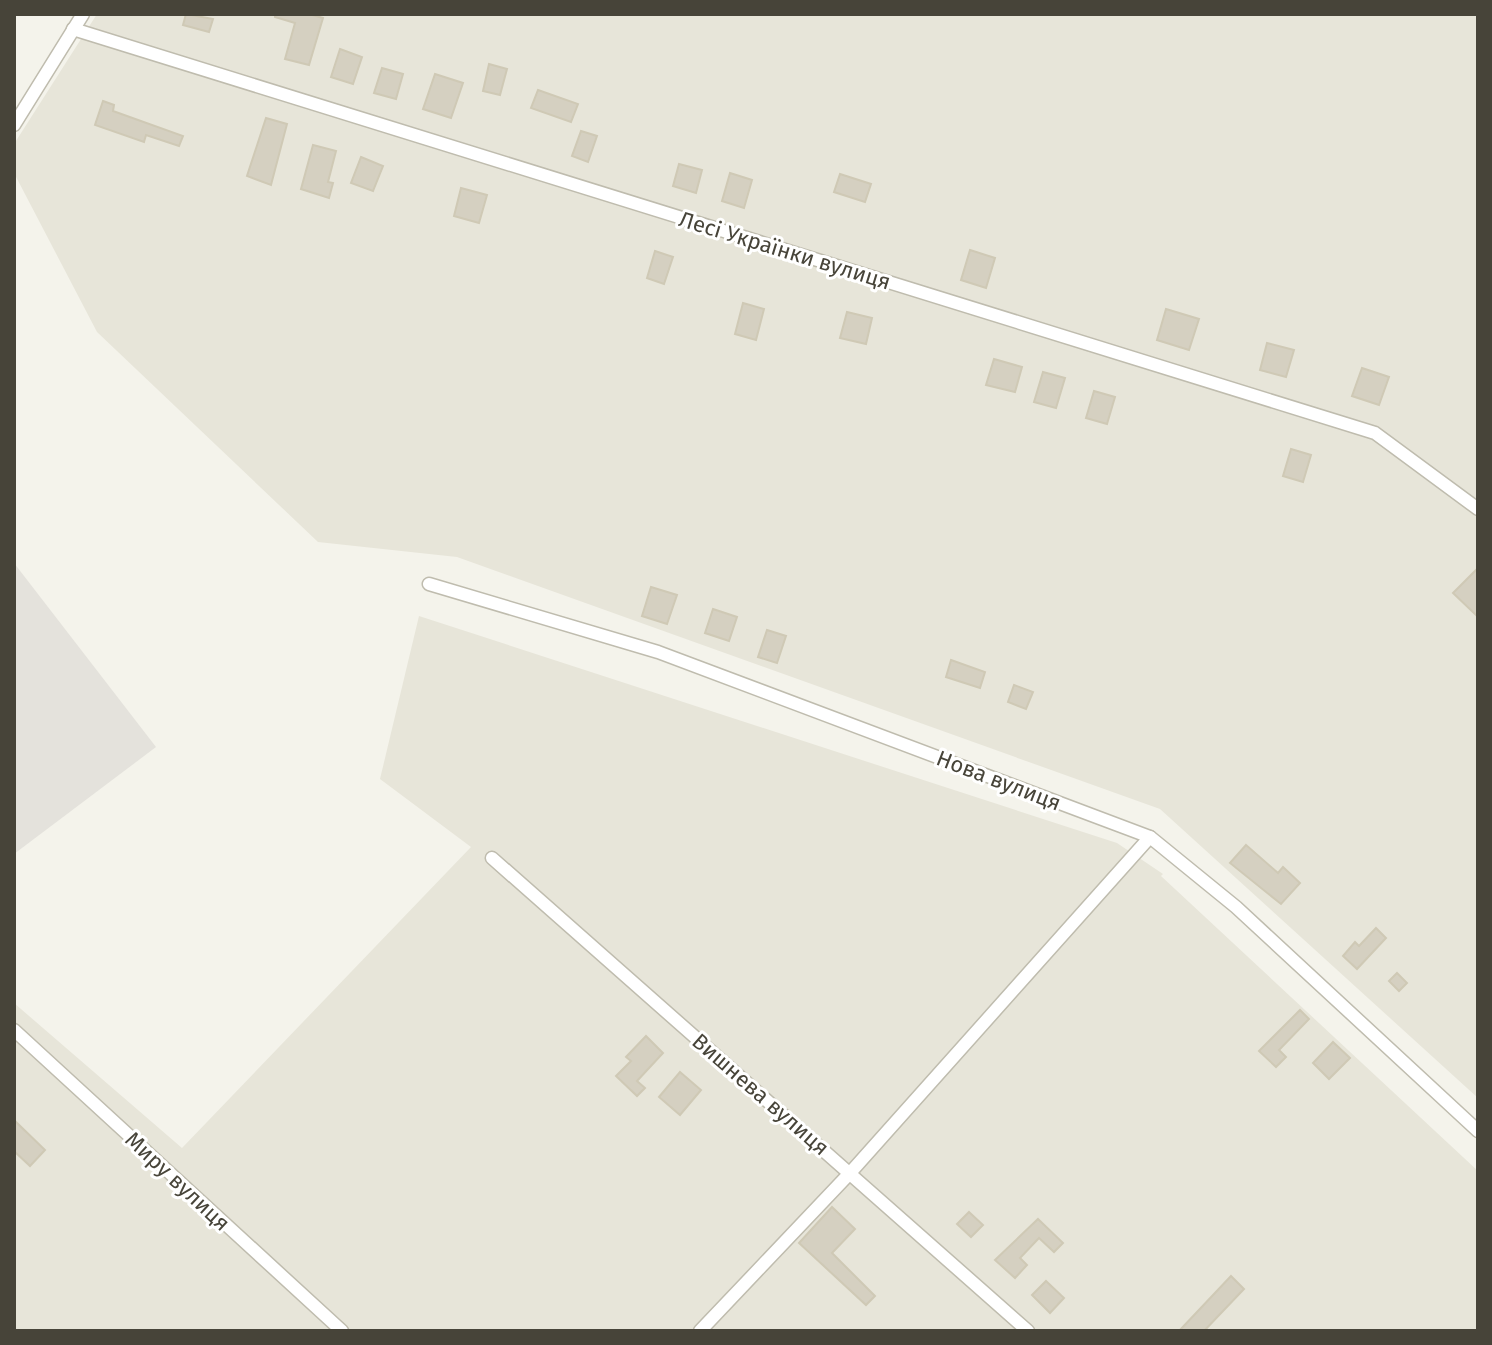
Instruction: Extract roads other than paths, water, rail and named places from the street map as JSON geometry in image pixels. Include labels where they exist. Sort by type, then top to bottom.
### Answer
[{"type":"street","points":[[14,125],[83,14]]},
{"type":"street","name":"Лесі Українки вулиця","points":[[73,29],[1375,433],[1478,509]]},
{"type":"street","name":"Нова вулиця","points":[[429,584],[658,652],[1150,837],[1236,907],[1478,1131]]},
{"type":"street","points":[[700,1331],[850,1173],[1150,837]]},
{"type":"street","name":"Вишнева вулиця","points":[[492,858],[1028,1331]]},
{"type":"street","name":"Миру вулиця","points":[[14,1030],[342,1331]]}]
